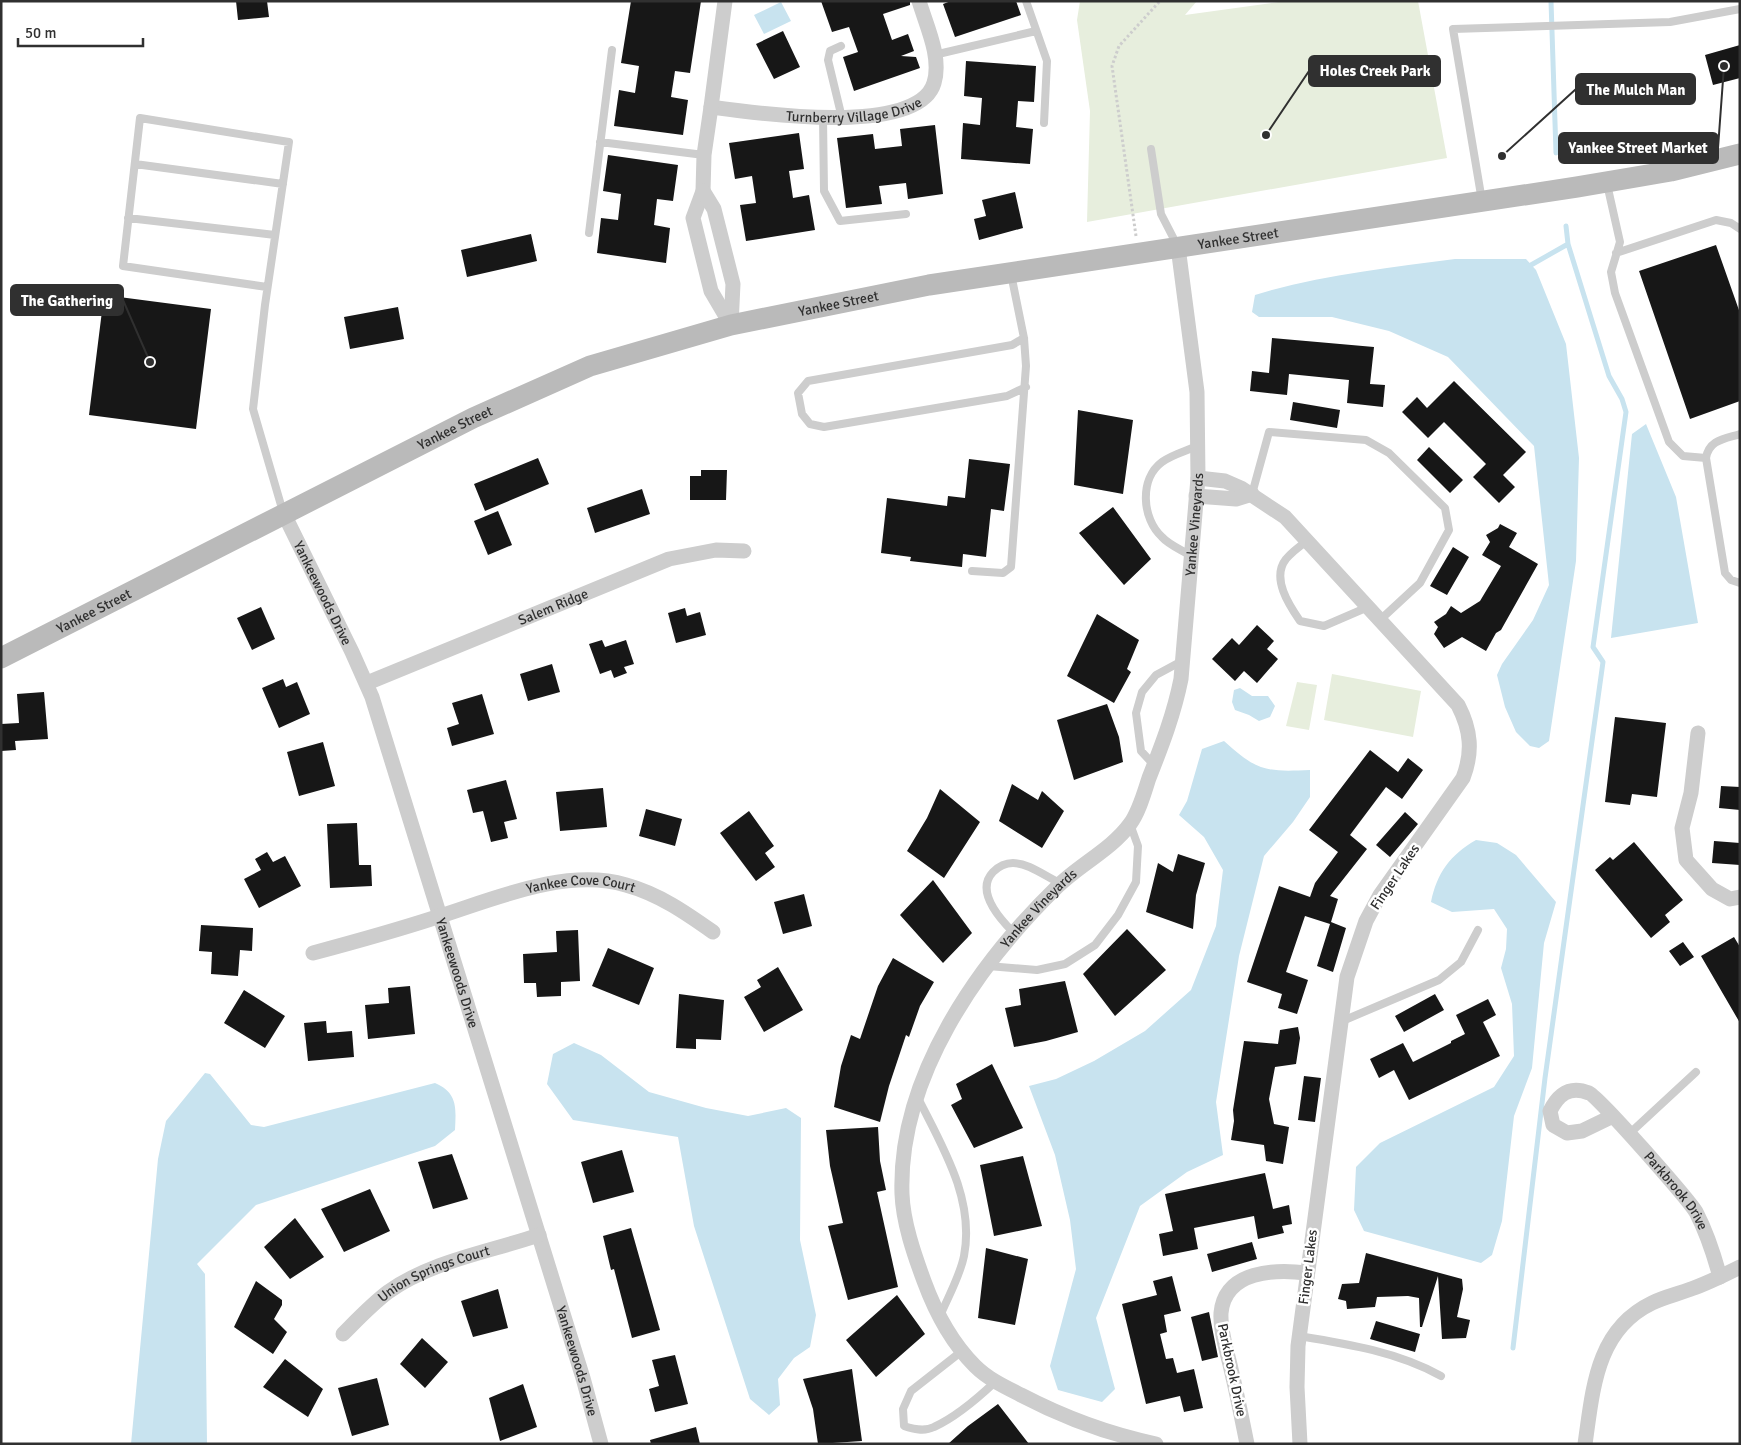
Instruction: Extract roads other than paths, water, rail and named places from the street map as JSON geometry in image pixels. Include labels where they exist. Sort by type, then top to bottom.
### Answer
[{"type":"street","points":[[725,1],[704,155],[702,190],[693,218],[711,291],[731,325]]},
{"type":"street","name":"Turnberry Village Drive","points":[[711,107],[822,118],[842,118],[896,110],[925,99],[934,84],[936,72],[934,55],[919,1]]},
{"type":"street","name":"Yankee Street","points":[[1,658],[473,418],[590,366],[731,325],[928,285],[1012,274],[1607,182],[1671,171],[1740,154]]},
{"type":"street","points":[[702,190],[714,209],[732,284],[731,325]]},
{"type":"street","name":"Yankee Vineyards","points":[[1156,1444],[1125,1440],[1055,1413],[996,1382],[976,1367],[962,1351],[940,1316],[917,1262],[902,1196],[904,1160],[918,1098],[944,1033],[965,996],[1013,932],[1060,884],[1096,857],[1130,824],[1175,710],[1182,661],[1198,478],[1197,392],[1178,247]]},
{"type":"street","name":"Finger Lakes","points":[[1198,478],[1225,481],[1252,494],[1285,517],[1458,705],[1469,734],[1470,749],[1463,778],[1380,895],[1366,921],[1347,977],[1299,1336],[1297,1387],[1300,1444]]},
{"type":"street","points":[[1196,496],[1236,499],[1252,494]]},
{"type":"street","name":"Yankeewoods Drive","points":[[284,514],[366,683],[539,1235],[583,1378],[601,1444]]},
{"type":"street","name":"Salem Ridge","points":[[366,683],[669,559],[708,551],[744,551]]},
{"type":"street","points":[[1698,733],[1690,793],[1682,828],[1686,860],[1712,889],[1730,899],[1740,898]]},
{"type":"street","name":"Yankee Cove Court","points":[[313,953],[555,882],[602,881],[625,885],[655,895],[713,932]]},
{"type":"street","name":"Parkbrook Drive","points":[[1613,1116],[1695,1211],[1709,1238],[1720,1277]]},
{"type":"street","name":"Union Springs Court","points":[[343,1334],[378,1300],[409,1279],[430,1269],[539,1235]]},
{"type":"street","points":[[1585,1444],[1601,1357],[1614,1334],[1630,1315],[1653,1302],[1720,1277],[1740,1267]]},
{"type":"street","name":"Parkbrook Drive","points":[[1247,1444],[1221,1323],[1225,1299],[1240,1281],[1253,1275],[1286,1270],[1307,1273]]},
{"type":"lane","points":[[1026,1],[1047,61],[1044,123]]},
{"type":"lane","points":[[1482,202],[1453,29],[1670,22],[1740,9]]},
{"type":"lane","points":[[934,55],[1036,31]]},
{"type":"lane","points":[[841,46],[830,51],[828,60],[842,118]]},
{"type":"lane","points":[[589,232],[612,50]]},
{"type":"lane","points":[[267,287],[122,266],[140,118],[290,142],[267,287],[253,409],[284,514]]},
{"type":"lane","points":[[822,118],[824,191],[840,221],[906,214]]},
{"type":"lane","points":[[600,142],[704,155]]},
{"type":"lane","points":[[1151,149],[1161,214],[1178,247]]},
{"type":"lane","points":[[135,164],[283,184]]},
{"type":"lane","points":[[1607,182],[1620,242],[1611,272],[1615,293],[1669,442],[1682,456],[1706,458]]},
{"type":"lane","points":[[128,218],[275,235]]},
{"type":"lane","points":[[1616,253],[1716,220],[1731,223],[1740,229]]},
{"type":"lane","points":[[972,571],[1002,574],[1011,567],[1026,387],[1024,338],[1012,274]]},
{"type":"lane","points":[[1024,338],[1012,345],[808,381],[798,393],[802,414],[810,424],[824,427],[1007,396],[1026,387]]},
{"type":"lane","points":[[1252,494],[1270,432],[1366,440],[1389,453],[1445,508],[1449,530],[1420,583],[1380,620]]},
{"type":"lane","points":[[1740,434],[1715,442],[1708,448],[1706,458],[1725,573],[1731,580],[1740,583]]},
{"type":"lane","points":[[1191,556],[1161,537],[1150,517],[1145,495],[1149,477],[1162,462],[1197,446]]},
{"type":"lane","points":[[1307,540],[1285,560],[1281,578],[1286,600],[1300,620],[1324,626],[1368,606]]},
{"type":"lane","points":[[1154,766],[1141,750],[1136,713],[1142,692],[1156,675],[1182,661]]},
{"type":"lane","points":[[988,966],[1037,970],[1065,964],[1095,945],[1118,914],[1136,882],[1138,846],[1130,824]]},
{"type":"lane","points":[[1013,932],[1004,923],[986,893],[988,878],[998,866],[1014,863],[1028,867],[1060,884]]},
{"type":"lane","points":[[1340,1022],[1440,980],[1461,962],[1478,930]]},
{"type":"lane","points":[[1629,1134],[1696,1072]]},
{"type":"lane","points":[[918,1098],[949,1157],[960,1190],[966,1224],[964,1256],[940,1316]]},
{"type":"lane","points":[[1299,1336],[1360,1346],[1424,1366],[1441,1376]]},
{"type":"lane","points":[[962,1351],[911,1391],[903,1409],[904,1426],[915,1430],[934,1428],[978,1398],[996,1382]]},
{"type":"water","points":[[781,2],[791,21],[764,34],[754,15]]},
{"type":"water","points":[[1455,259],[1526,259],[1536,270],[1566,344],[1579,458],[1576,561],[1549,741],[1539,748],[1530,746],[1516,732],[1505,707],[1497,675],[1502,664],[1533,620],[1549,585],[1534,446],[1448,357],[1389,331],[1332,317],[1259,317],[1252,312],[1255,295],[1280,288],[1354,273]]},
{"type":"water","points":[[1646,424],[1676,497],[1698,623],[1611,638],[1632,434]]},
{"type":"water","points":[[1240,688],[1252,696],[1268,696],[1275,706],[1270,717],[1259,721],[1235,710],[1232,702],[1234,690]]},
{"type":"water","points":[[1224,741],[1235,751],[1262,768],[1282,771],[1310,770],[1310,797],[1293,822],[1264,856],[1239,956],[1216,1102],[1223,1155],[1187,1172],[1140,1206],[1096,1318],[1115,1389],[1102,1402],[1058,1390],[1050,1366],[1076,1269],[1070,1220],[1055,1155],[1029,1086],[1056,1079],[1094,1061],[1145,1031],[1191,990],[1216,926],[1223,870],[1204,837],[1179,815],[1187,801],[1202,749]]},
{"type":"water","points":[[1476,840],[1497,843],[1516,855],[1556,902],[1544,943],[1532,1068],[1514,1116],[1502,1221],[1492,1255],[1481,1263],[1364,1231],[1354,1210],[1356,1167],[1380,1143],[1494,1087],[1514,1056],[1512,1004],[1501,968],[1506,949],[1507,929],[1494,909],[1452,912],[1431,902],[1437,882],[1446,866],[1459,852]]},
{"type":"water","points":[[574,1043],[601,1055],[649,1092],[706,1108],[748,1116],[786,1108],[801,1118],[800,1240],[816,1315],[810,1347],[794,1358],[778,1379],[780,1405],[769,1415],[750,1399],[694,1226],[678,1137],[573,1120],[547,1084],[553,1054]]},
{"type":"water","points":[[205,1073],[210,1074],[251,1125],[264,1127],[435,1083],[443,1087],[452,1096],[456,1115],[455,1130],[435,1146],[256,1205],[197,1264],[205,1274],[207,1444],[131,1444],[158,1159],[166,1121]]},
{"type":"waterway","points":[[1551,1],[1556,153]]},
{"type":"waterway","points":[[1513,1348],[1545,1078],[1603,662],[1593,647],[1626,412],[1622,399],[1609,376],[1568,244],[1566,226]]},
{"type":"waterway","points":[[1531,265],[1568,244]]},
{"type":"place","name":"Yankee Street Market","points":[[1724,66]]},
{"type":"place","name":"Holes Creek Park","points":[[1266,135]]},
{"type":"place","name":"The Mulch Man","points":[[1502,156]]},
{"type":"place","name":"The Gathering","points":[[150,362]]}]
